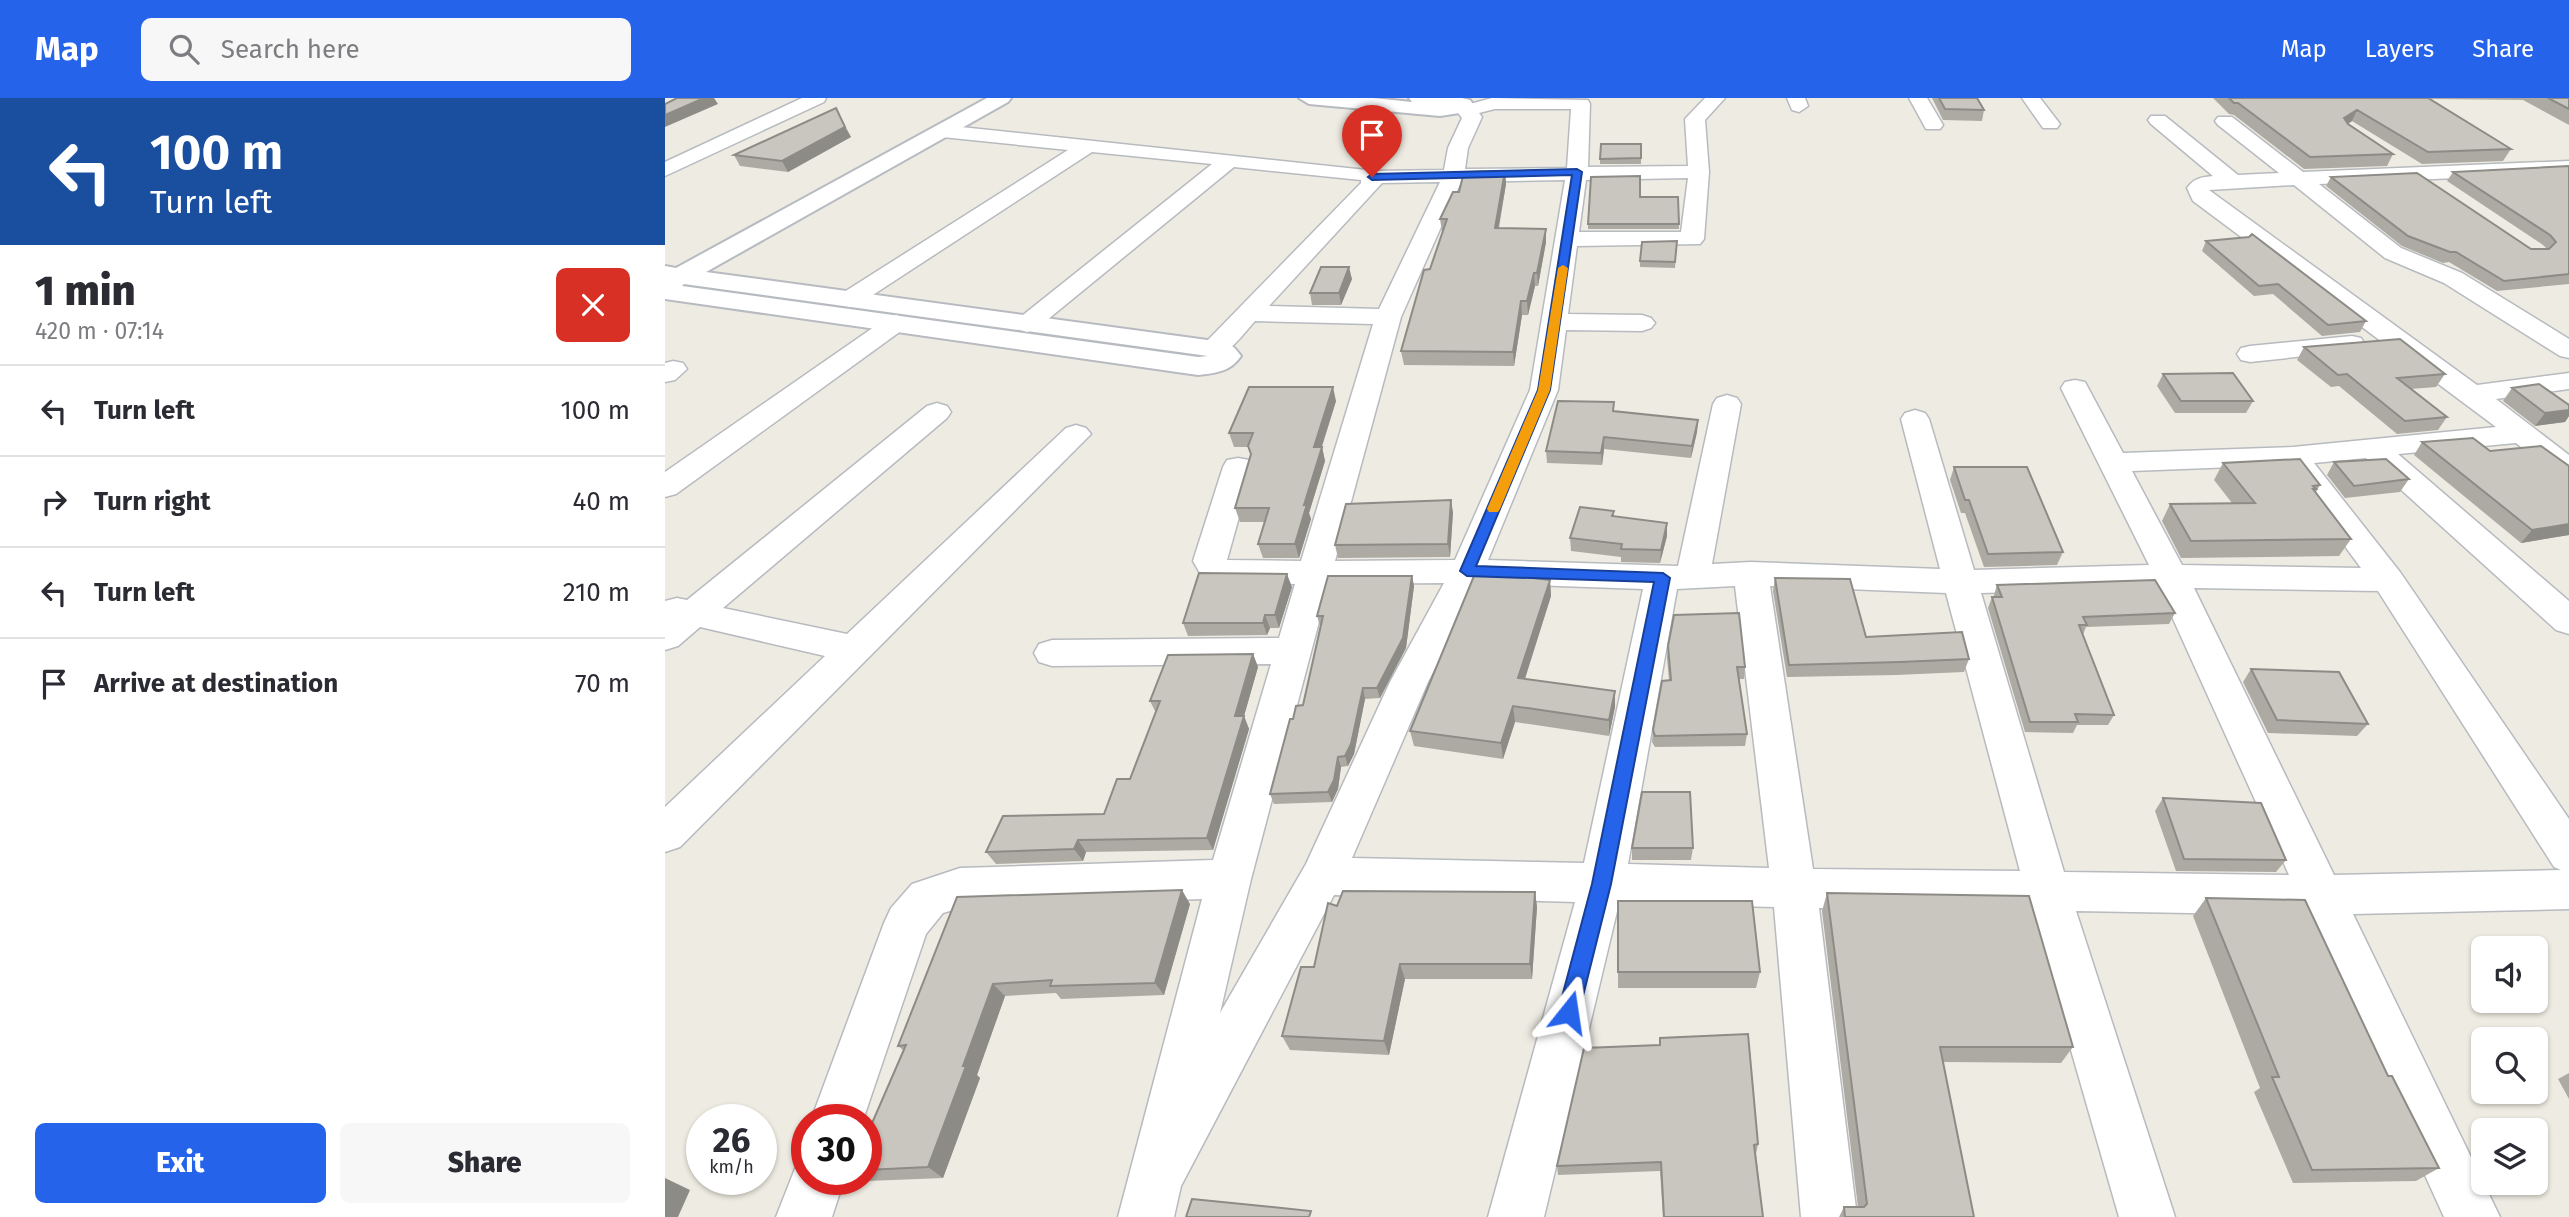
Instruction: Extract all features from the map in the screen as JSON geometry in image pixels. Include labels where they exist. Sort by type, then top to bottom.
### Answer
[{"type":"street","points":[[665,170],[817,98]]},
{"type":"street","points":[[668,278],[973,98]]},
{"type":"street","points":[[668,278],[1001,98]]},
{"type":"street","points":[[1159,1172],[1322,876],[1409,681],[1467,571],[1544,390],[1577,172],[1582,101],[1508,101],[1440,110],[1309,98]]},
{"type":"street","points":[[1146,1217],[1229,879],[1388,317],[1454,175],[1458,148],[1472,117],[1463,104],[1452,100],[1419,98]]},
{"type":"street","points":[[1567,239],[1692,239],[1699,172],[1695,119],[1716,98]]},
{"type":"street","points":[[1919,98],[1933,125]]},
{"type":"street","points":[[2031,98],[2050,124]]},
{"type":"street","points":[[2158,120],[2233,182]]},
{"type":"street","points":[[2225,121],[2393,253],[2453,278],[2569,350]]},
{"type":"street","points":[[942,131],[1366,174],[1372,177],[1699,172]]},
{"type":"street","points":[[850,299],[1088,146]]},
{"type":"street","points":[[2503,149],[2569,187]]},
{"type":"street","points":[[2384,152],[2448,195]]},
{"type":"street","points":[[1027,324],[1230,160]]},
{"type":"street","points":[[2569,167],[2205,183],[2198,188],[2201,196],[2472,394],[2569,470]]},
{"type":"street","points":[[1214,349],[1371,185],[1372,177]]},
{"type":"street","points":[[668,278],[850,299],[1222,350],[1227,356],[1215,365],[1198,366],[896,323],[668,278]]},
{"type":"street","points":[[1249,313],[1388,317]]},
{"type":"street","points":[[1555,322],[1643,323]]},
{"type":"street","points":[[665,487],[896,323]]},
{"type":"street","points":[[2250,354],[2394,339]]},
{"type":"street","points":[[2472,394],[2569,381]]},
{"type":"street","points":[[2075,388],[2171,576],[2472,1217]]},
{"type":"street","points":[[1515,1217],[1602,884],[1678,577],[1727,404]]},
{"type":"street","points":[[665,637],[679,610],[937,412]]},
{"type":"street","points":[[1915,419],[2047,891],[2147,1217]]},
{"type":"street","points":[[2113,463],[2293,456],[2375,450],[2524,433]]},
{"type":"street","points":[[665,834],[1076,434]]},
{"type":"street","points":[[2375,450],[2569,621]]},
{"type":"street","points":[[2293,456],[2388,580],[2569,854]]},
{"type":"street","points":[[1238,467],[1210,561],[1213,567],[1221,570],[1315,573],[1467,571],[1678,577],[1751,574],[1962,582],[2171,576],[2388,580]]},
{"type":"street","points":[[1751,574],[1794,888],[1829,1217]]},
{"type":"street","points":[[679,610],[854,649]]},
{"type":"street","points":[[1052,653],[1293,651]]},
{"type":"street","points":[[1322,876],[1794,888],[2320,895],[2569,889]]},
{"type":"street","points":[[843,1104],[907,923],[928,898],[960,888],[1229,879]]},
{"type":"street","points":[[804,1217],[812,1195]]},
{"type":"building","points":[[677,98],[704,98],[665,115],[665,104]]},
{"type":"building","points":[[1939,98],[1977,98],[1984,110],[1945,109]]},
{"type":"building","points":[[2229,98],[2428,98],[2511,149],[2428,152],[2357,110],[2344,118],[2348,124],[2393,154],[2310,157]]},
{"type":"building","points":[[2548,98],[2569,98],[2569,109]]},
{"type":"building","points":[[836,108],[845,127],[782,161],[734,155]]},
{"type":"building","points":[[1601,144],[1641,144],[1641,158],[1600,159]]},
{"type":"building","points":[[2569,166],[2569,274],[2504,281],[2456,252],[2408,236],[2331,177],[2417,173],[2531,249],[2549,249],[2556,242],[2550,235],[2453,172]]},
{"type":"building","points":[[1505,171],[1495,228],[1546,229],[1537,273],[1534,273],[1527,301],[1521,301],[1513,352],[1401,351],[1424,270],[1430,269],[1447,219],[1440,219],[1453,192],[1459,192],[1464,172]]},
{"type":"building","points":[[1640,176],[1640,197],[1678,197],[1679,224],[1588,224],[1591,177]]},
{"type":"building","points":[[2252,234],[2366,321],[2328,325],[2278,284],[2259,286],[2206,241],[2249,237]]},
{"type":"building","points":[[1677,241],[1675,262],[1640,261],[1642,242]]},
{"type":"building","points":[[1321,267],[1349,267],[1339,293],[1310,293]]},
{"type":"building","points":[[2400,339],[2445,374],[2397,378],[2447,417],[2405,421],[2347,374],[2338,375],[2304,347]]},
{"type":"building","points":[[2233,373],[2253,401],[2181,401],[2163,374]]},
{"type":"building","points":[[2539,384],[2569,405],[2569,410],[2545,413],[2512,388]]},
{"type":"building","points":[[1249,387],[1333,387],[1314,447],[1322,447],[1295,544],[1258,544],[1269,508],[1235,508],[1251,454],[1248,446],[1253,433],[1229,433]]},
{"type":"building","points":[[1558,401],[1614,402],[1613,411],[1698,420],[1692,446],[1604,437],[1601,453],[1546,451]]},
{"type":"building","points":[[2473,438],[2490,451],[2541,446],[2569,466],[2569,524],[2532,530],[2422,442]]},
{"type":"building","points":[[2300,459],[2320,485],[2313,486],[2316,489],[2313,489],[2351,539],[2191,541],[2170,504],[2255,503],[2223,463]]},
{"type":"building","points":[[2386,459],[2409,479],[2354,486],[2334,462]]},
{"type":"building","points":[[1954,467],[2027,467],[2063,552],[1988,554]]},
{"type":"building","points":[[1451,500],[1448,544],[1335,545],[1346,504]]},
{"type":"building","points":[[1580,507],[1614,511],[1612,516],[1667,523],[1661,550],[1621,549],[1622,544],[1570,538]]},
{"type":"building","points":[[1476,571],[1550,580],[1518,678],[1615,691],[1609,720],[1513,706],[1501,743],[1410,731]]},
{"type":"building","points":[[1199,573],[1287,574],[1275,615],[1265,615],[1263,623],[1183,623]]},
{"type":"building","points":[[1328,576],[1412,576],[1403,638],[1377,688],[1363,688],[1351,744],[1345,756],[1338,757],[1334,780],[1328,792],[1270,794],[1290,719],[1293,719],[1296,706],[1303,705],[1323,616],[1317,616]]},
{"type":"building","points":[[1775,578],[1850,579],[1866,637],[1962,632],[1969,659],[1789,665]]},
{"type":"building","points":[[2155,580],[2175,613],[2083,617],[2087,625],[2079,625],[2114,715],[2075,714],[2078,722],[2030,722],[1992,597],[2002,597],[1997,585]]},
{"type":"building","points":[[1739,613],[1745,667],[1737,667],[1747,734],[1655,736],[1653,730],[1662,681],[1671,680],[1668,646],[1674,615]]},
{"type":"building","points":[[1253,654],[1235,716],[1244,716],[1207,838],[1078,840],[1074,849],[986,852],[1003,816],[1104,814],[1117,779],[1130,779],[1160,701],[1150,701],[1168,655]]},
{"type":"building","points":[[2251,669],[2339,672],[2368,724],[2277,720]]},
{"type":"building","points":[[1642,792],[1690,792],[1693,848],[1632,848]]},
{"type":"building","points":[[2163,798],[2261,803],[2286,860],[2184,859]]},
{"type":"building","points":[[1182,890],[1155,983],[1050,986],[1052,980],[993,984],[928,1167],[882,1169],[880,1104],[906,1045],[898,1046],[957,897]]},
{"type":"building","points":[[1343,891],[1535,892],[1530,964],[1400,964],[1384,1041],[1282,1036],[1301,967],[1314,967],[1328,903],[1337,906]]},
{"type":"building","points":[[1827,893],[2029,896],[2073,1047],[1940,1047],[1974,1217],[1845,1217],[1844,1207],[1864,1207],[1867,1204]]},
{"type":"building","points":[[2206,898],[2305,900],[2388,1076],[2392,1076],[2439,1168],[2312,1170],[2272,1077],[2279,1077]]},
{"type":"building","points":[[1618,901],[1752,901],[1760,972],[1618,972]]},
{"type":"building","points":[[1748,1034],[1758,1144],[1754,1145],[1763,1217],[1664,1217],[1661,1162],[1557,1166],[1584,1048],[1660,1045],[1660,1038]]},
{"type":"building","points":[[1192,1199],[1311,1211],[1309,1217],[1186,1217]]},
{"type":"slow traffic","points":[[1493,509],[1544,390],[1563,268]]},
{"type":"route","points":[[1372,177],[1577,172],[1544,390],[1467,571],[1663,578],[1602,884],[1569,1012]]}]
